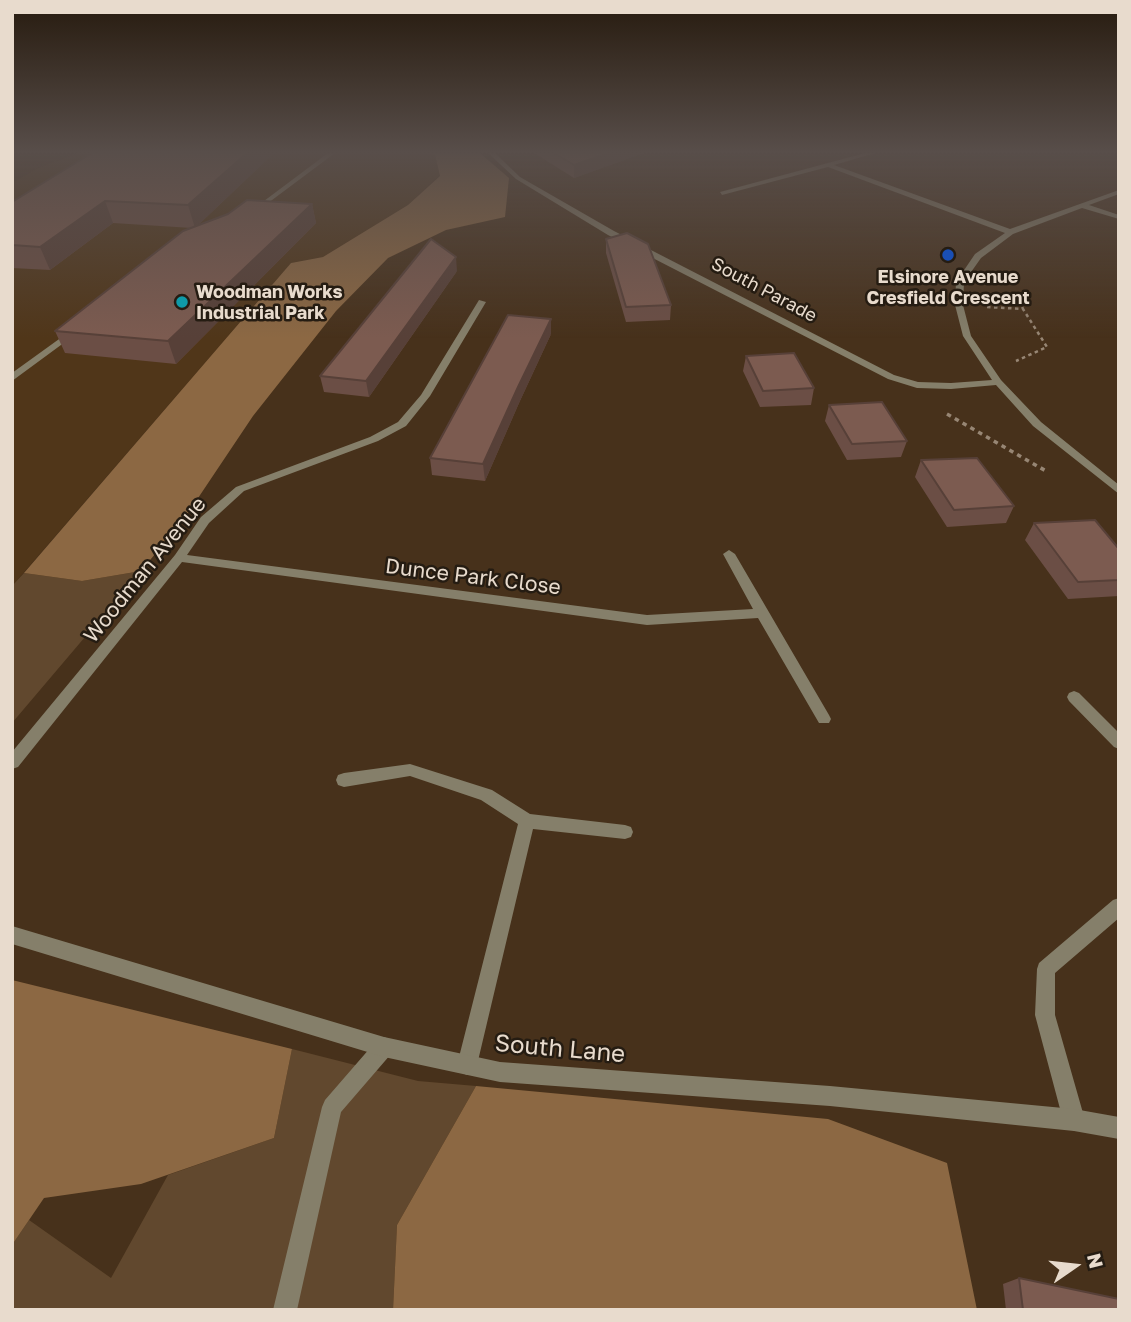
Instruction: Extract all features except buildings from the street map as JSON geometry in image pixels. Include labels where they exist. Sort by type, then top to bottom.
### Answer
[{"type":"street","name":"South Parade","points":[[580,215],[891,377],[917,385],[951,386],[995,377]]},
{"type":"street","points":[[963,215],[1010,232]]},
{"type":"street","points":[[1059,215],[1010,232],[978,256],[960,282],[958,305],[967,336],[995,377],[1037,424],[1119,491]]},
{"type":"street","name":"Woodman Avenue","points":[[12,763],[179,558],[205,520],[240,489],[374,439],[402,424],[425,396],[482,302]]},
{"type":"street","points":[[12,378],[88,321]]},
{"type":"street","points":[[729,554],[824,719]]},
{"type":"street","name":"Dunce Park Close","points":[[179,558],[647,620],[762,613]]},
{"type":"street","points":[[1074,697],[1119,743]]},
{"type":"street","points":[[344,780],[410,770],[486,795],[527,821],[625,832]]},
{"type":"street","points":[[467,1065],[527,821]]},
{"type":"street","points":[[1074,1120],[1045,1015],[1046,969],[1119,906]]},
{"type":"street","name":"South Lane","points":[[12,935],[384,1047],[500,1072],[830,1096],[1074,1120],[1119,1128]]},
{"type":"street","points":[[285,1310],[332,1107],[384,1047]]},
{"type":"path","points":[[995,377],[1046,347],[1017,295]]},
{"type":"path","points":[[958,305],[1023,309]]},
{"type":"path","points":[[917,385],[917,397],[1048,472]]},
{"type":"shaded area","points":[[12,215],[392,215],[323,257],[291,263],[12,586]]},
{"type":"shaded area","points":[[392,215],[505,215],[505,217],[446,230],[388,258],[336,311],[253,416],[184,519],[141,571],[82,581],[24,573],[291,263],[323,257]]},
{"type":"shaded area","points":[[141,571],[12,723],[12,586],[24,573],[82,581]]},
{"type":"shaded area","points":[[12,980],[292,1049],[274,1138],[141,1184],[44,1198],[12,1245]]},
{"type":"shaded area","points":[[292,1049],[418,1081],[476,1086],[397,1225],[393,1310],[12,1310],[12,1245],[29,1220],[111,1278],[168,1175],[274,1138]]},
{"type":"shaded area","points":[[476,1086],[828,1119],[947,1163],[977,1310],[393,1310],[397,1225]]},
{"type":"place","name":"Elsinore Avenue Cresfield Crescent","points":[[948,255]]},
{"type":"place","name":"Woodman Works Industrial Park","points":[[182,302]]}]
